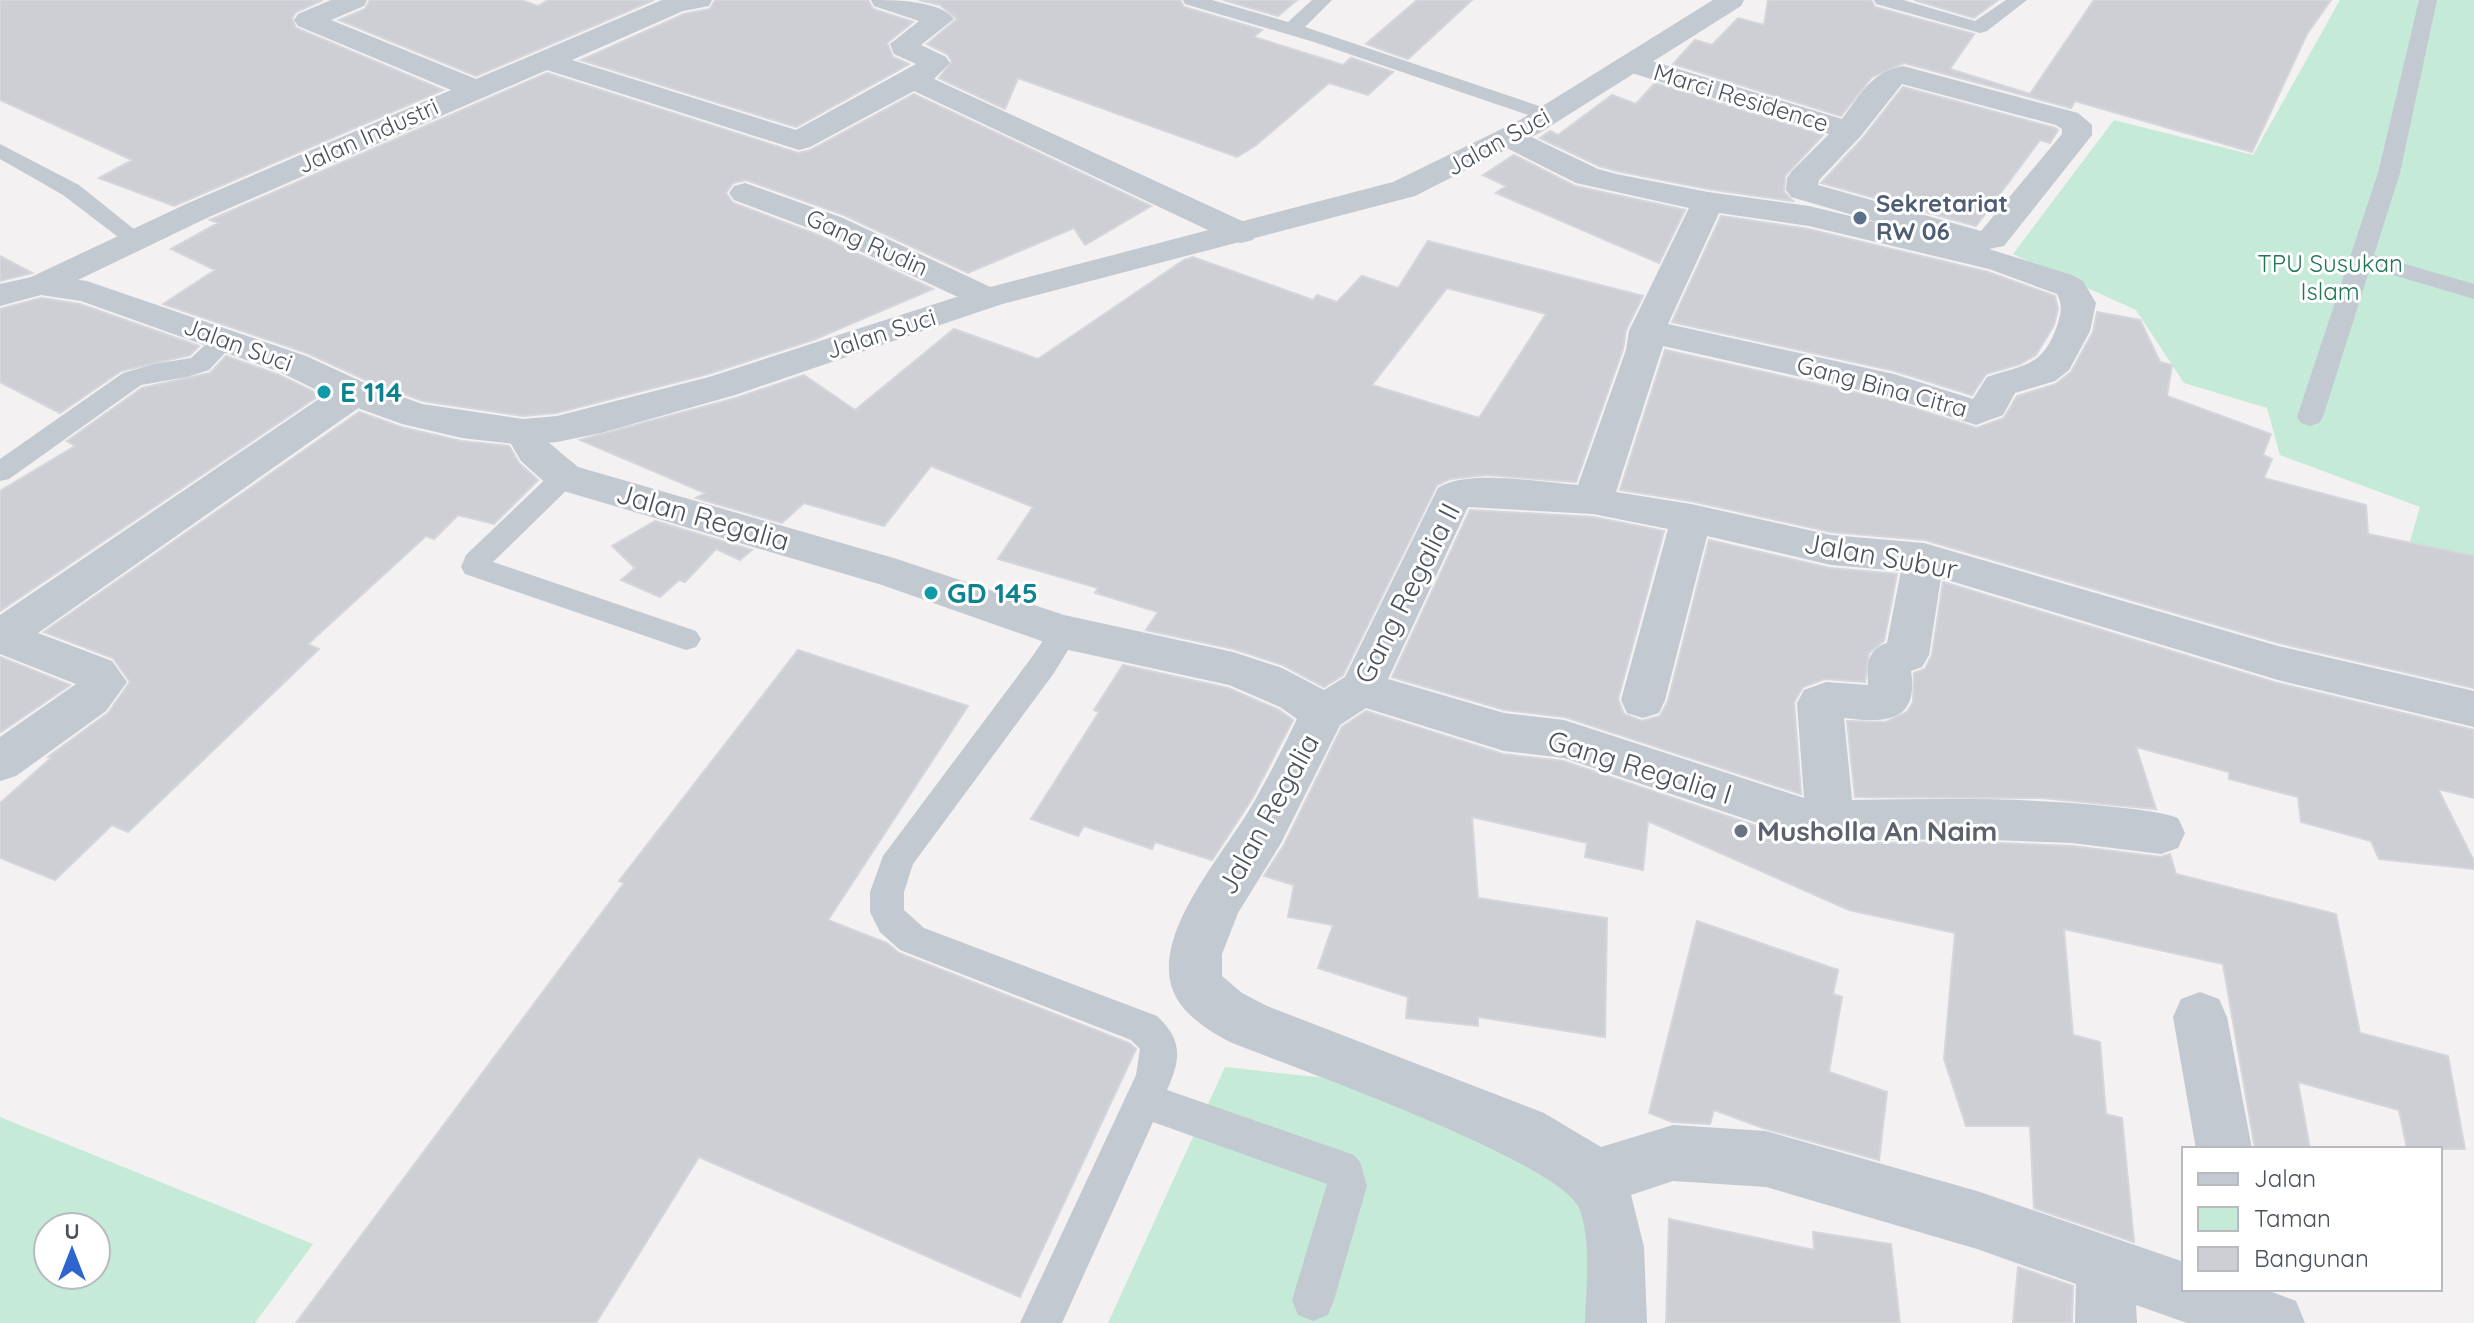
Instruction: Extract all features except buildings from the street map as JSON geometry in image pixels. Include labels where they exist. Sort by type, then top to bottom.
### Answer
[{"type":"street","points":[[547,61],[799,141],[930,71],[936,63],[904,48],[904,44],[940,19],[884,0]]},
{"type":"street","name":"Jalan Suci","points":[[0,295],[41,285],[87,291],[293,364],[354,393],[415,415],[473,427],[523,432],[557,429],[722,386],[987,298],[1404,189],[1439,175],[1547,115],[1731,0]]},
{"type":"street","name":"Jalan Industri","points":[[41,285],[134,238],[474,89],[686,1]]},
{"type":"street","points":[[340,2],[308,20],[474,89]]},
{"type":"street","name":"Marci Residence","points":[[1632,64],[1849,131]]},
{"type":"street","name":"Marci Residence","points":[[1903,75],[2067,119],[2077,125],[2077,135],[1992,239],[1978,241],[1884,224],[1802,190],[1803,178],[1849,131],[1885,83],[1893,77],[1903,75]]},
{"type":"street","points":[[913,80],[1241,233]]},
{"type":"street","name":"Gang Bina Citra","points":[[1508,137],[1587,176],[1708,202],[1884,224],[2049,277],[2071,288],[2079,303],[2059,358],[2045,373],[2000,385],[1990,406],[1976,413],[1894,386],[1647,331]]},
{"type":"street","name":"Gang Rudin","points":[[745,193],[831,225],[987,298]]},
{"type":"street","points":[[1593,500],[1644,350],[1647,331],[1708,202]]},
{"type":"street","points":[[0,636],[242,473],[354,393]]},
{"type":"street","name":"Jalan Regalia","points":[[523,432],[528,445],[538,457],[564,477],[899,575],[1064,632],[1193,658],[1265,681],[1306,699],[1342,701],[1209,922],[1200,944],[1195,972],[1201,993],[1221,1010],[1249,1024],[1524,1133],[1565,1155],[1593,1178],[1608,1204],[1616,1323]]},
{"type":"street","name":"Gang Regalia II","points":[[1342,701],[1396,621],[1412,580],[1452,498],[1459,493],[1593,500]]},
{"type":"street","name":"Jalan Subur","points":[[1593,500],[1628,509],[1691,518],[1831,550],[1924,558],[2293,667],[2474,709]]},
{"type":"street","points":[[1643,700],[1691,518]]},
{"type":"street","points":[[1832,821],[1825,781],[1820,703],[1822,699],[1828,699],[1877,704],[1890,696],[1888,664],[1894,658],[1907,655],[1924,558]]},
{"type":"street","points":[[0,636],[96,673],[105,682],[90,698],[0,762]]},
{"type":"street","name":"Gang Regalia I","points":[[1342,701],[1504,732],[1564,739],[1811,821],[1969,819],[2057,822],[2161,833]]},
{"type":"street","points":[[2200,1017],[2224,1147]]},
{"type":"street","points":[[1593,1178],[1673,1153],[1766,1159],[1977,1220],[2182,1286]]},
{"type":"street","points":[[2106,1263],[2106,1323]]},
{"type":"street","points":[[2197,1291],[2259,1310]]},
{"type":"lane","points":[[1192,0],[1547,115]]},
{"type":"lane","points":[[1291,30],[1323,0]]},
{"type":"lane","points":[[1883,0],[1967,26],[1980,27],[2018,0]]},
{"type":"lane","points":[[2310,417],[2389,173],[2428,0]]},
{"type":"lane","points":[[0,150],[71,190],[134,238]]},
{"type":"lane","points":[[2359,258],[2474,292]]},
{"type":"lane","points":[[0,472],[132,379],[200,364],[225,340]]},
{"type":"lane","points":[[564,477],[536,501],[476,562],[475,567],[686,639]]},
{"type":"lane","points":[[1041,1323],[1143,1100],[1159,1057],[1158,1041],[1144,1028],[912,939],[892,926],[885,910],[900,856],[1043,665],[1064,632]]},
{"type":"lane","points":[[1143,1100],[1340,1169],[1346,1176],[1347,1186],[1313,1300]]},
{"type":"green space","name":"TPU Susukan Islam","points":[[2340,0],[2474,0],[2474,563],[2408,548],[2420,507],[2280,455],[2267,408],[2184,383],[2136,310],[2013,254],[2114,120],[2253,155]]},
{"type":"green space","points":[[1225,1067],[1353,1081],[1606,1180],[1618,1323],[1108,1323]]},
{"type":"green space","points":[[0,1117],[313,1244],[255,1323],[0,1323]]},
{"type":"place","name":"Sekretariat RW 06","points":[[1860,218]]},
{"type":"place","name":"E 114","points":[[324,392]]},
{"type":"place","name":"GD 145","points":[[931,593]]},
{"type":"place","name":"Musholla An Naim","points":[[1741,831]]}]
